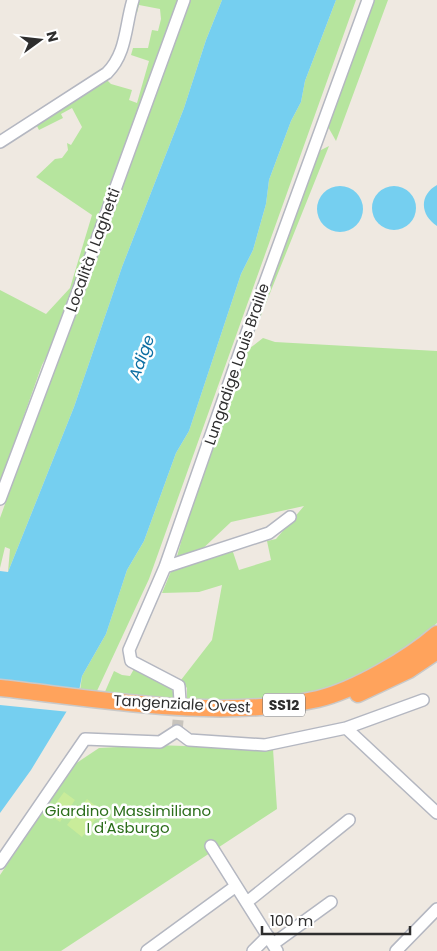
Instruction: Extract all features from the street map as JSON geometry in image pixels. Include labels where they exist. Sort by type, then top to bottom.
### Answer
[{"type":"highway","name":"Tangenziale Ovest","points":[[0,699],[210,708],[283,705],[320,698],[368,680],[435,640]]},
{"type":"highway","name":"Tangenziale Ovest","points":[[0,688],[111,705]]},
{"type":"street","points":[[0,142],[107,73],[114,66],[122,50],[133,0]]},
{"type":"street","name":"Località I Laghetti","points":[[0,499],[81,284],[184,0]]},
{"type":"street","name":"Lungadige Louis Braille","points":[[180,701],[181,691],[178,684],[131,661],[129,650],[166,568],[242,346],[368,0]]},
{"type":"street","points":[[166,568],[269,533],[290,517]]},
{"type":"street","points":[[0,863],[31,820],[81,742],[85,739],[160,742],[177,731],[189,740],[265,745],[346,728],[423,700]]},
{"type":"street","points":[[346,728],[437,813]]},
{"type":"street","points":[[246,902],[349,820]]},
{"type":"street","points":[[211,846],[273,944]]},
{"type":"street","points":[[147,951],[236,886]]},
{"type":"street","points":[[252,951],[273,944],[332,902]]},
{"type":"street","points":[[396,951],[437,909]]},
{"type":"green space","points":[[136,0],[181,0],[111,191],[100,210],[92,244],[60,331],[42,365],[0,483],[0,290],[46,314],[70,288],[92,215],[36,177],[55,159],[62,158],[68,150],[67,143],[71,145],[82,127],[72,108],[61,114],[63,118],[39,130],[36,124],[106,79],[111,84],[132,90],[129,100],[137,103],[149,61],[131,55],[133,48],[148,48],[152,30],[158,31],[161,19],[160,9],[139,5],[137,13],[133,10]]},
{"type":"green space","points":[[187,0],[222,0],[206,40],[184,108],[122,267],[74,407],[8,572],[10,549],[5,547],[0,568],[0,518]]},
{"type":"green space","points":[[336,0],[356,0],[149,579],[96,693],[80,691],[82,676],[106,634],[127,570],[144,541],[176,453],[189,431],[241,274],[253,250],[266,204],[269,180],[291,121],[301,102],[305,81]]},
{"type":"green space","points":[[372,0],[388,0],[336,141],[327,125]]},
{"type":"green space","points":[[329,146],[254,333],[253,325],[317,152]]},
{"type":"green space","points":[[263,338],[275,342],[437,351],[437,623],[406,650],[348,683],[287,700],[187,702],[187,688],[181,680],[212,640],[222,585],[199,592],[162,593],[172,569],[232,549],[239,570],[271,560],[267,541],[276,539],[304,506],[231,522],[197,554],[176,560],[187,521],[243,358],[250,348]]},
{"type":"green space","points":[[134,669],[167,684],[175,694],[174,700],[104,694],[114,671],[130,676]]},
{"type":"green space","name":"Giardino Massimiliano I d'Asburgo","points":[[156,745],[273,749],[277,809],[61,951],[0,951],[0,875],[75,764],[99,748]]},
{"type":"green space","points":[[64,792],[75,800],[60,822],[48,814]]},
{"type":"green space","points":[[87,799],[102,811],[82,837],[67,825]]},
{"type":"water","name":"Adige","points":[[222,0],[336,0],[305,81],[301,102],[291,121],[269,180],[266,204],[253,250],[241,274],[189,431],[176,453],[144,541],[127,570],[106,634],[82,676],[79,691],[31,770],[0,813],[0,571],[8,572],[74,407],[122,267],[184,108],[206,40]]},
{"type":"water","points":[[437,185],[437,226],[427,216],[424,205],[427,194]]},
{"type":"water","points":[[340,186],[353,190],[359,196],[363,209],[359,222],[353,228],[340,232],[327,228],[321,222],[317,209],[321,196],[327,190]]},
{"type":"water","points":[[394,186],[406,190],[412,196],[416,208],[412,220],[406,226],[394,230],[382,226],[376,220],[372,208],[376,196],[382,190]]},
{"type":"pier","points":[[0,682],[82,691],[70,712],[0,705]]},
{"type":"tunnel","points":[[177,731],[180,701]]}]
